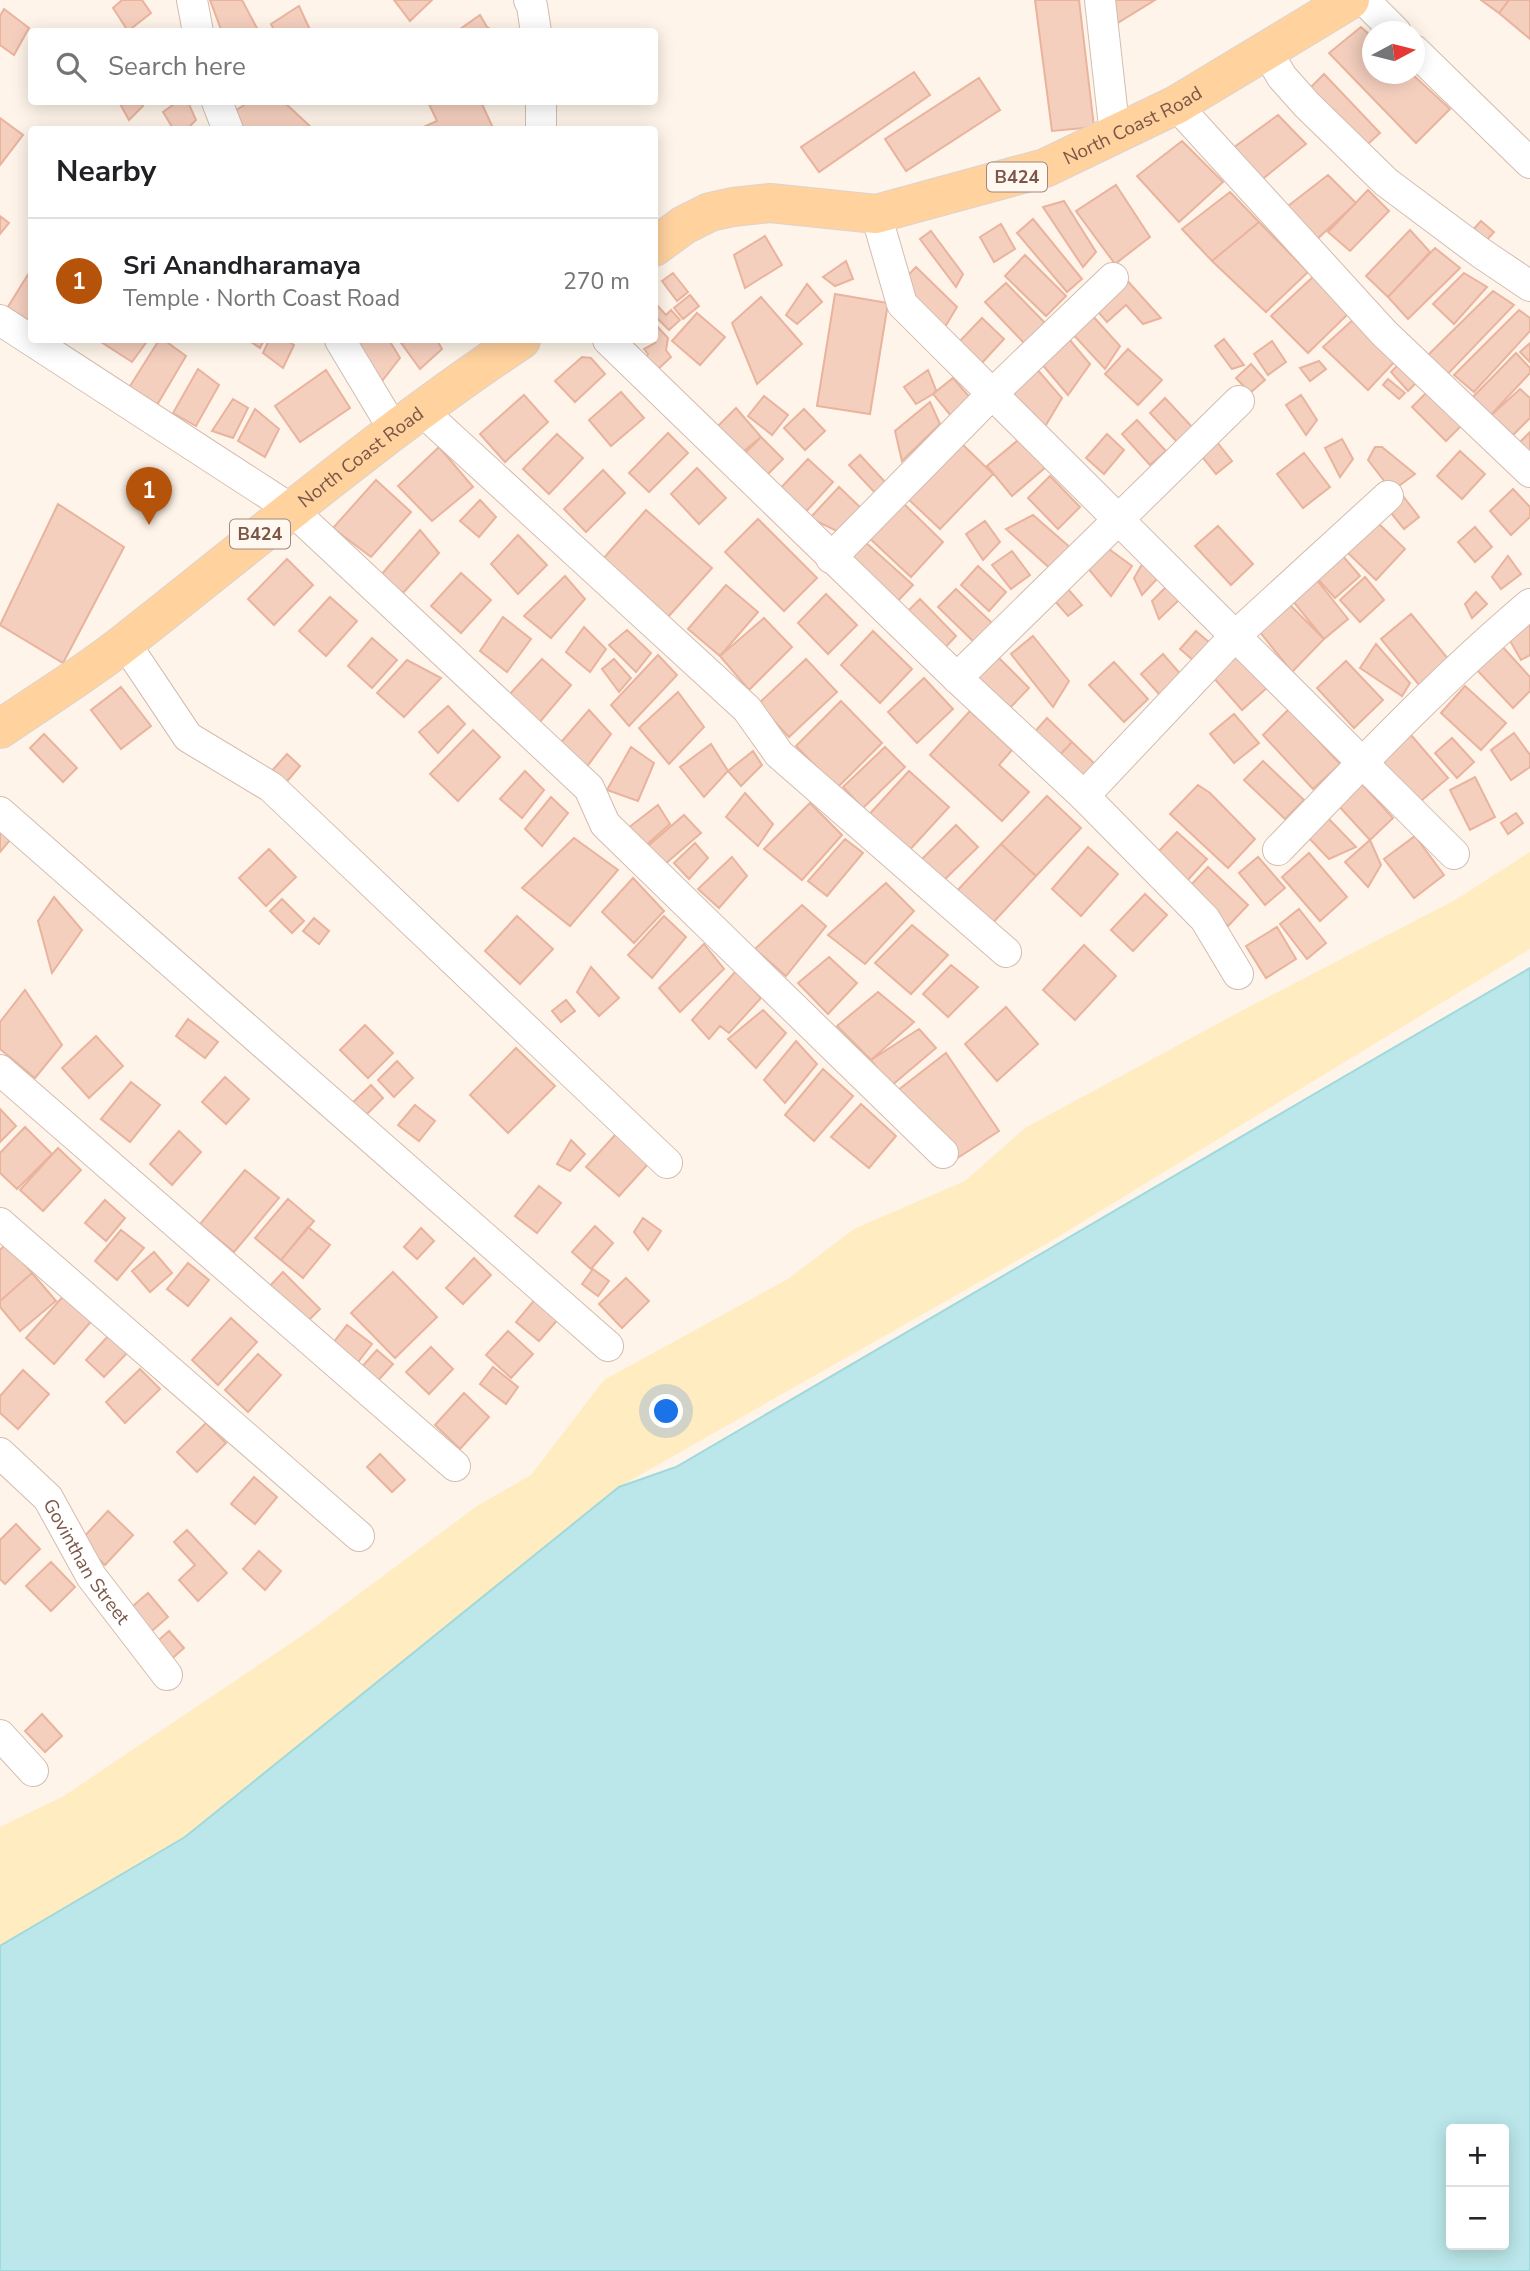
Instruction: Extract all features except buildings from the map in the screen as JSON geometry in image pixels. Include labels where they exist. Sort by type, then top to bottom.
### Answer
[{"type":"main road","name":"North Coast Road","points":[[658,244],[684,225],[710,212],[733,207],[770,203],[876,214],[1045,168],[1176,105],[1350,0]]},
{"type":"main road","name":"North Coast Road","points":[[0,729],[125,643],[291,509],[407,420],[516,343]]},
{"type":"street","points":[[192,0],[197,28]]},
{"type":"street","points":[[529,0],[535,28]]},
{"type":"street","points":[[1100,0],[1115,135]]},
{"type":"street","points":[[1364,0],[1385,21]]},
{"type":"street","points":[[1266,50],[1282,77],[1307,105],[1386,182],[1480,253],[1530,286]]},
{"type":"street","points":[[1425,60],[1530,163]]},
{"type":"street","points":[[218,105],[226,126]]},
{"type":"street","points":[[541,105],[541,126]]},
{"type":"street","points":[[1176,105],[1384,333],[1530,472]]},
{"type":"street","points":[[876,214],[902,304],[1454,854]]},
{"type":"street","points":[[831,558],[992,394],[1113,278]]},
{"type":"street","points":[[0,320],[28,338]]},
{"type":"street","points":[[35,343],[291,509],[589,788],[605,824],[943,1153]]},
{"type":"street","points":[[343,343],[407,420],[747,709],[779,754],[1006,952]]},
{"type":"street","points":[[611,343],[831,558],[1084,796],[1205,919],[1238,974]]},
{"type":"street","points":[[957,678],[1239,401]]},
{"type":"street","points":[[1084,796],[1235,636],[1388,496]]},
{"type":"street","points":[[1278,850],[1362,762],[1495,634],[1530,604]]},
{"type":"street","points":[[125,643],[188,737],[271,788],[667,1163]]},
{"type":"street","points":[[0,812],[608,1346]]},
{"type":"street","points":[[0,1070],[455,1466]]},
{"type":"street","points":[[0,1223],[359,1536]]},
{"type":"street","name":"Govinthan Street","points":[[0,1453],[48,1499],[91,1576],[167,1675]]},
{"type":"street","points":[[0,1735],[33,1771]]},
{"type":"sand","points":[[1530,852],[1530,949],[1046,1244],[619,1487],[185,1837],[0,1946],[0,1827],[64,1796],[312,1629],[477,1506],[531,1475],[604,1380],[788,1279],[854,1229],[965,1181],[1025,1128],[1245,1009],[1457,899]]},
{"type":"water","points":[[1530,968],[1530,2271],[0,2271],[0,1946],[185,1837],[619,1487],[676,1467]]},
{"type":"place","name":"Sri Anandharamaya","points":[[149,525]]}]
